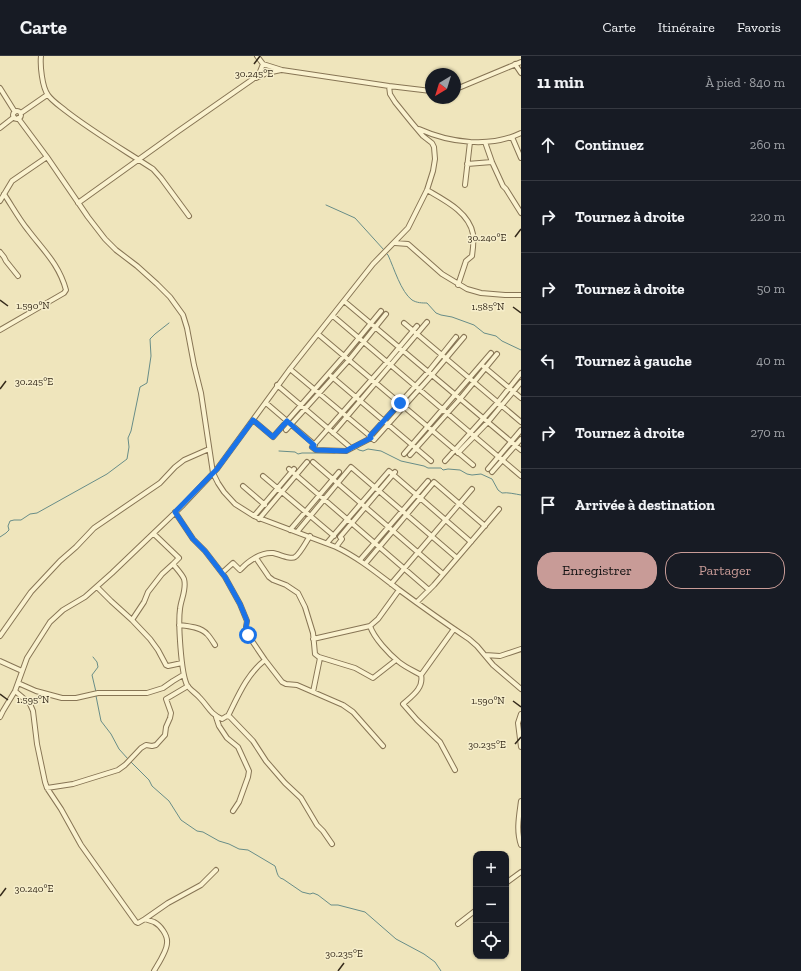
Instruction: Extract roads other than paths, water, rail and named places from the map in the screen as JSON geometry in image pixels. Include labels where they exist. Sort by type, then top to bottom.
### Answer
[{"type":"street","points":[[41,56],[44,86],[47,95],[78,119],[153,169],[189,216]]},
{"type":"street","points":[[257,56],[263,64],[282,70],[425,90]]},
{"type":"street","points":[[461,87],[521,62]]},
{"type":"street","points":[[253,80],[259,74],[263,64]]},
{"type":"street","points":[[515,64],[521,73]]},
{"type":"street","points":[[78,203],[253,80],[267,73],[282,70]]},
{"type":"street","points":[[0,717],[1,710],[15,691],[27,658],[50,622],[63,610],[85,597],[97,587],[154,534],[217,469],[266,403],[277,385],[373,264],[408,228],[427,190],[434,171],[434,147],[395,102],[390,94],[390,86]]},
{"type":"street","points":[[0,88],[14,112],[13,115],[47,157],[78,203],[105,239],[157,284],[170,297],[183,315],[201,393],[213,473],[224,492],[235,504],[259,519],[310,536],[346,551],[360,560],[399,590],[469,639],[493,665],[521,689]]},
{"type":"street","points":[[0,128],[21,116],[21,113],[47,95]]},
{"type":"street","points":[[14,112],[17,111],[21,113]]},
{"type":"street","points":[[417,128],[439,137],[470,142],[500,140],[521,133]]},
{"type":"street","points":[[512,137],[521,158]]},
{"type":"street","points":[[465,185],[470,142]]},
{"type":"street","points":[[485,142],[503,186],[521,213]]},
{"type":"street","points":[[0,201],[12,181],[47,157]]},
{"type":"street","points":[[467,164],[492,162]]},
{"type":"street","points":[[427,190],[452,205],[462,214],[469,224],[473,234],[472,256],[466,261],[458,285]]},
{"type":"street","points":[[0,330],[64,293],[66,290],[63,279],[51,258],[27,230],[4,194]]},
{"type":"street","points":[[395,242],[408,244],[442,274],[458,285],[467,289],[481,293],[521,295]]},
{"type":"street","points":[[0,252],[18,276]]},
{"type":"street","points":[[344,301],[521,450]]},
{"type":"street","points":[[253,420],[273,437],[329,374],[381,311]]},
{"type":"street","points":[[286,430],[349,360],[386,314]]},
{"type":"street","points":[[333,316],[521,476]]},
{"type":"street","points":[[333,433],[427,322]]},
{"type":"street","points":[[404,323],[521,422]]},
{"type":"street","points":[[314,445],[372,380],[417,326]]},
{"type":"street","points":[[318,334],[473,465]]},
{"type":"street","points":[[266,403],[314,445],[312,447],[316,450],[346,451],[371,437],[428,372],[456,337]]},
{"type":"street","points":[[290,369],[374,440],[464,337]]},
{"type":"street","points":[[404,454],[491,353]]},
{"type":"street","points":[[410,455],[460,399],[497,354]]},
{"type":"street","points":[[481,364],[521,398]]},
{"type":"street","points":[[457,452],[470,433],[498,402],[521,373]]},
{"type":"street","points":[[329,374],[431,461]]},
{"type":"street","points":[[445,461],[475,436],[521,382]]},
{"type":"street","points":[[277,385],[351,448]]},
{"type":"street","points":[[488,469],[521,430]]},
{"type":"street","points":[[492,472],[521,439]]},
{"type":"street","points":[[0,636],[36,585],[94,528],[160,483],[175,466],[184,460],[209,449]]},
{"type":"street","points":[[259,519],[307,462]]},
{"type":"street","points":[[313,462],[443,574]]},
{"type":"street","points":[[297,532],[351,467],[457,558]]},
{"type":"street","points":[[254,516],[292,470],[429,590]]},
{"type":"street","points":[[327,543],[389,471],[394,473],[416,495],[471,542]]},
{"type":"street","points":[[290,530],[339,472]]},
{"type":"street","points":[[336,547],[342,539],[340,537],[394,473]]},
{"type":"street","points":[[263,476],[334,536]]},
{"type":"street","points":[[360,560],[428,481]]},
{"type":"street","points":[[365,564],[434,482],[485,526]]},
{"type":"street","points":[[243,486],[268,508]]},
{"type":"street","points":[[391,584],[472,489]]},
{"type":"street","points":[[417,602],[499,509]]},
{"type":"street","points":[[175,512],[193,539],[205,551],[222,573],[240,604],[247,621],[246,627],[248,635],[282,682],[297,685],[343,705],[353,712],[383,746]]},
{"type":"street","points":[[132,620],[144,602],[148,592],[162,574],[179,558],[154,534]]},
{"type":"street","points":[[222,573],[233,563],[240,570],[256,558],[265,554],[273,553],[294,558],[310,536]]},
{"type":"street","points":[[256,558],[269,577],[286,585],[298,593],[305,608],[313,633],[316,656],[355,668],[373,678],[396,660]]},
{"type":"street","points":[[173,564],[184,578],[185,587],[180,608],[179,625],[184,675],[188,686],[211,712],[222,719],[228,716],[250,675],[265,660]]},
{"type":"street","points":[[97,587],[110,602],[132,620],[150,639],[166,665],[182,664]]},
{"type":"street","points":[[313,639],[370,626],[378,619],[399,590]]},
{"type":"street","points":[[179,625],[190,626],[207,633],[215,645]]},
{"type":"street","points":[[370,626],[372,631],[396,660],[421,675]]},
{"type":"street","points":[[454,629],[421,675],[422,679],[420,687],[415,694],[403,704],[440,742],[455,770]]},
{"type":"street","points":[[484,654],[500,656],[521,649]]},
{"type":"street","points":[[313,692],[319,657]]},
{"type":"street","points":[[0,661],[22,671]]},
{"type":"street","points":[[18,683],[62,698],[76,698],[96,693],[147,693],[163,688],[173,680],[184,675]]},
{"type":"street","points":[[47,788],[73,784],[118,770],[125,765],[141,748],[146,745],[156,745],[165,735],[166,727],[170,718],[171,713],[166,699],[188,686]]},
{"type":"street","points":[[15,691],[30,704],[33,711],[37,744],[47,788],[61,809],[81,845],[136,922],[138,923],[145,920],[168,903],[201,885],[216,870]]},
{"type":"street","points":[[521,714],[518,723],[521,747]]},
{"type":"street","points":[[216,716],[219,726],[226,738],[238,747],[249,771],[239,802],[233,811]]},
{"type":"street","points":[[228,716],[253,741],[266,761],[285,783],[301,798],[317,825],[332,844]]},
{"type":"street","points":[[521,801],[518,836],[521,846]]},
{"type":"street","points":[[509,881],[521,872]]},
{"type":"street","points":[[458,924],[473,912]]},
{"type":"street","points":[[145,920],[154,922],[167,938],[166,947],[154,971]]},
{"type":"waterway","points":[[326,205],[355,218],[384,250]]},
{"type":"waterway","points":[[386,253],[401,286],[412,300],[427,303],[436,313],[474,325],[484,333],[496,336],[502,341],[521,350]]},
{"type":"waterway","points":[[0,537],[9,530],[8,526],[10,521],[21,520],[30,514],[37,513],[107,474],[127,459],[129,447],[128,438],[131,431],[140,387],[147,383],[151,356],[150,339],[169,323]]},
{"type":"waterway","points":[[356,448],[363,451],[368,449],[381,451],[401,461],[428,468],[460,470],[472,475],[481,474],[492,479],[498,490],[502,493],[521,495]]},
{"type":"waterway","points":[[279,451],[295,452],[298,454],[335,453]]},
{"type":"waterway","points":[[93,657],[97,662],[98,667],[92,675],[96,692]]},
{"type":"waterway","points":[[96,696],[101,721],[111,734],[119,749],[128,759]]},
{"type":"waterway","points":[[130,761],[149,780],[152,786],[169,801],[181,820],[197,831],[203,832],[219,841],[239,849],[248,850],[275,866],[281,878],[302,892],[318,895],[331,905],[338,905],[365,912],[396,939],[424,954],[435,962],[441,971]]}]
